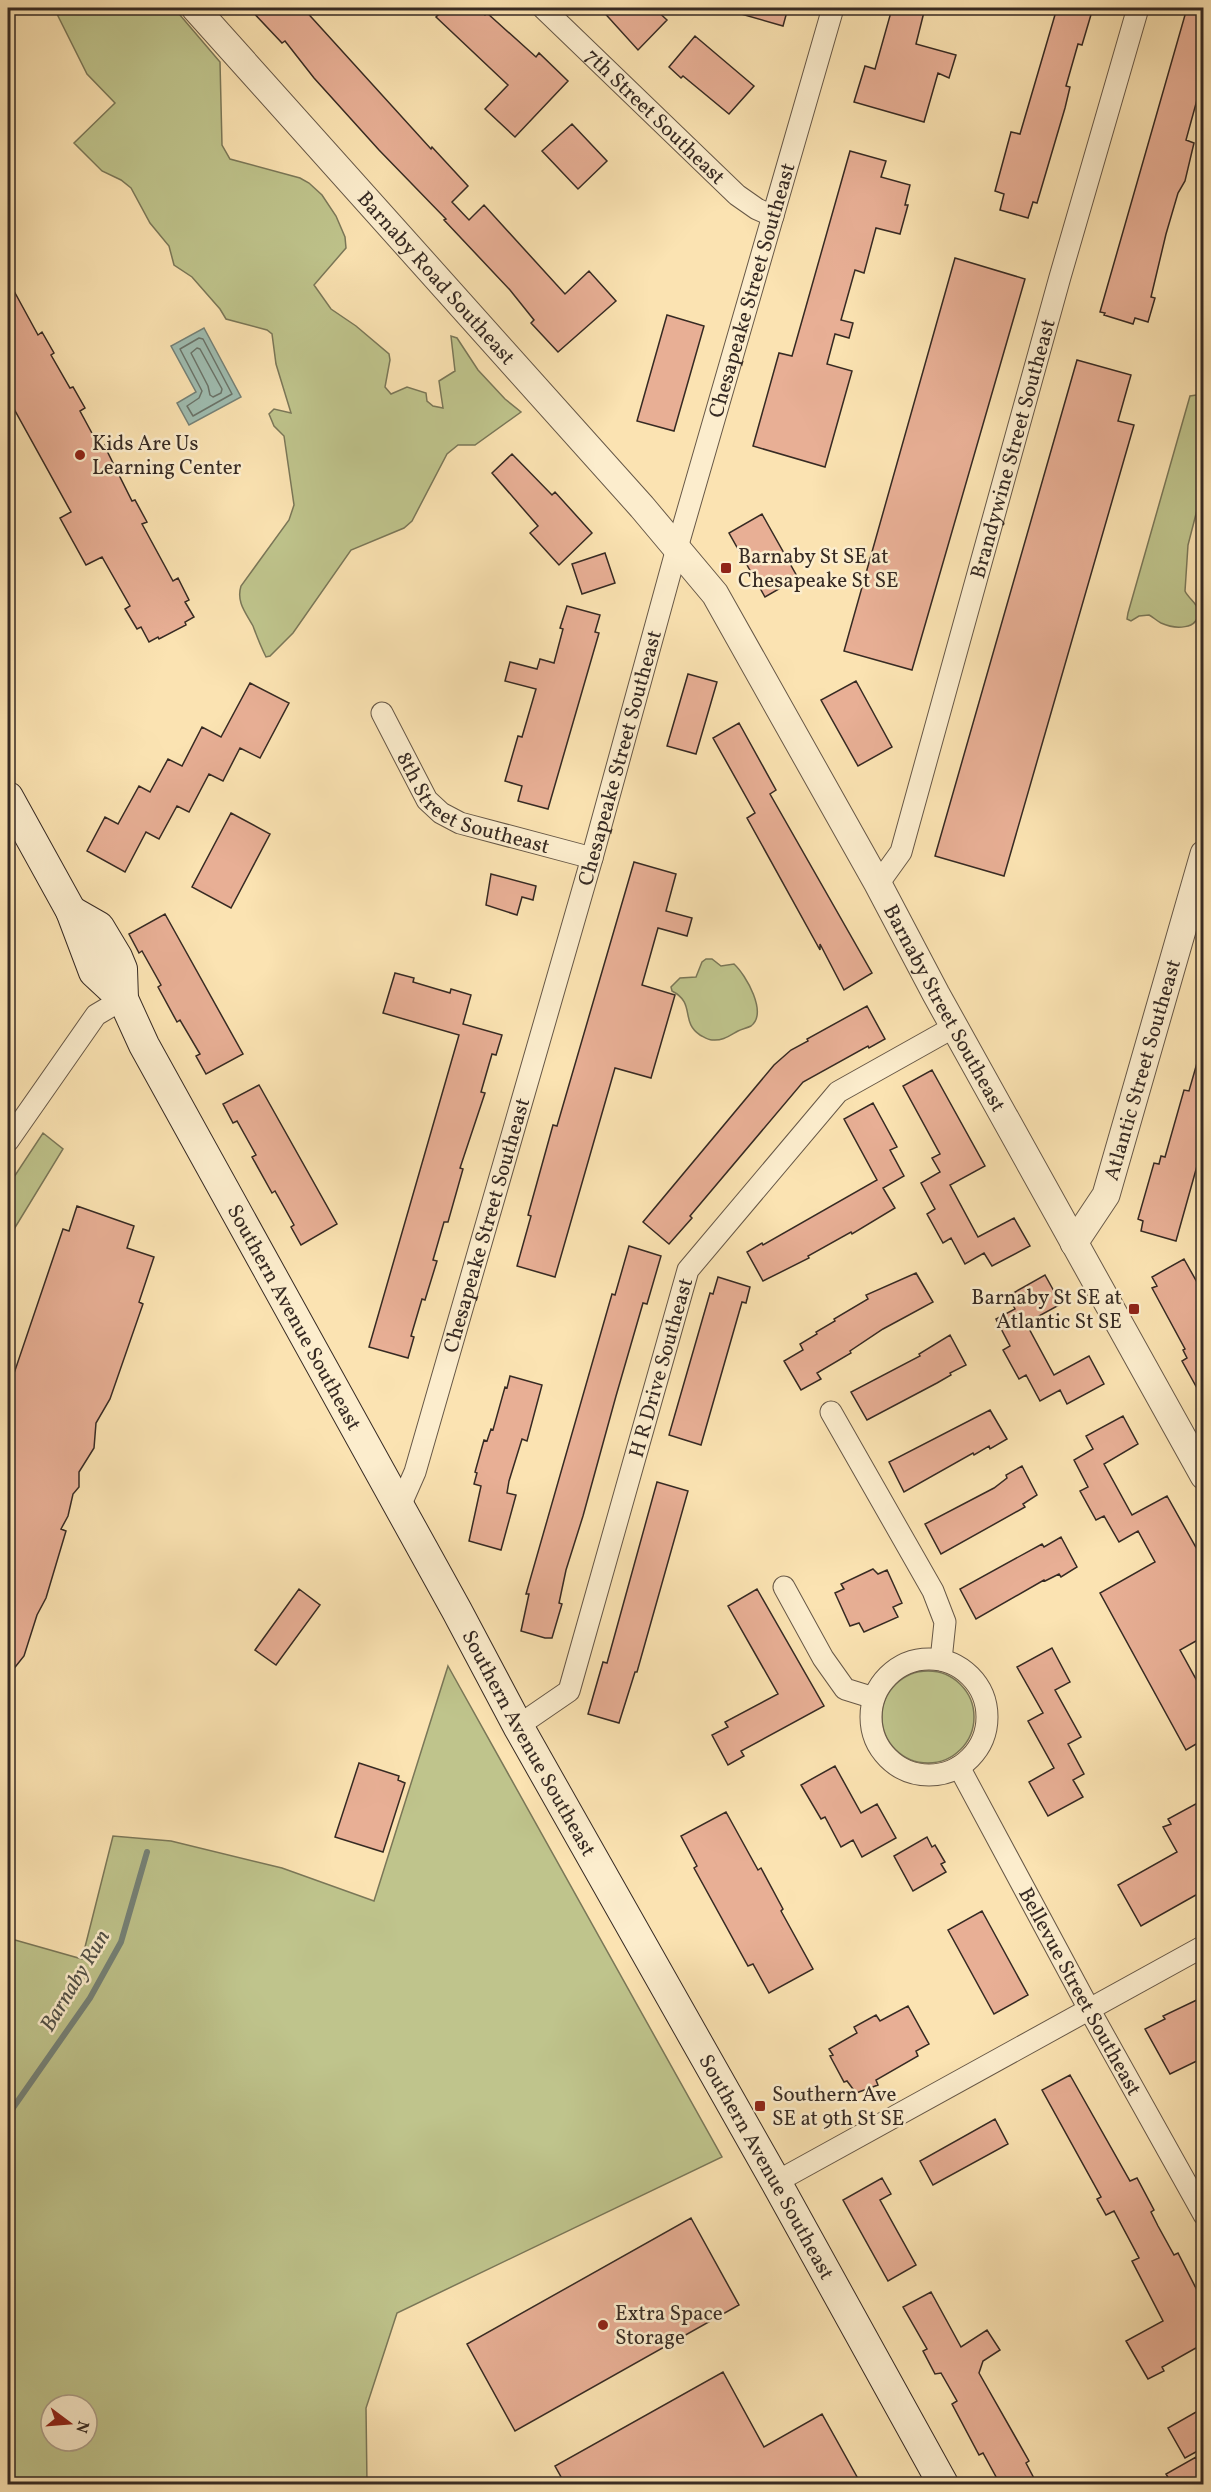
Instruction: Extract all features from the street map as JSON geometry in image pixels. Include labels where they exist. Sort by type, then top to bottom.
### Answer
[{"type":"main road","name":"Southern Avenue Southeast","points":[[8,797],[71,911],[94,972],[123,999],[150,1055],[400,1506],[518,1726],[776,2182],[943,2484]]},
{"type":"street","name":"Barnaby Road Southeast","points":[[195,8],[677,548]]},
{"type":"street","name":"7th Street Southeast","points":[[543,8],[737,195],[757,209],[773,216]]},
{"type":"street","name":"Chesapeake Street Southeast","points":[[400,1506],[415,1472],[833,8]]},
{"type":"street","name":"Brandywine Street Southeast","points":[[878,884],[901,852],[1060,277],[1138,8]]},
{"type":"street","name":"Barnaby Street Southeast","points":[[677,548],[715,594],[878,884],[954,1027],[1203,1476]]},
{"type":"street","name":"8th Street Southeast","points":[[382,713],[422,792],[441,813],[460,823],[592,858]]},
{"type":"street","name":"Atlantic Street Southeast","points":[[1074,1243],[1106,1195],[1203,854]]},
{"type":"street","points":[[8,1141],[96,1015],[123,999]]},
{"type":"street","name":"H R Drive Southeast","points":[[518,1726],[569,1691],[688,1270],[838,1092],[954,1027]]},
{"type":"street","points":[[831,1412],[933,1591],[945,1622],[941,1659]]},
{"type":"street","points":[[784,1587],[823,1658],[844,1689],[874,1698]]},
{"type":"street","points":[[925,1658],[941,1659],[953,1663],[970,1675],[982,1693],[987,1707],[987,1725],[981,1744],[971,1758],[959,1767],[938,1775],[924,1776],[905,1771],[889,1760],[880,1750],[872,1730],[871,1710],[874,1698],[887,1676],[900,1666],[925,1658]]},
{"type":"street","name":"Bellevue Street Southeast","points":[[959,1767],[1203,2215]]},
{"type":"street","points":[[776,2182],[1203,1946]]},
{"type":"green space","points":[[54,8],[174,8],[220,62],[222,145],[230,159],[300,178],[322,195],[336,216],[345,237],[346,248],[314,285],[331,309],[356,326],[389,354],[385,387],[391,394],[407,387],[426,393],[427,401],[433,406],[443,408],[439,381],[455,371],[451,336],[457,338],[478,370],[505,399],[521,412],[475,445],[458,445],[447,454],[412,521],[404,528],[351,550],[293,633],[270,656],[266,657],[242,607],[240,592],[241,586],[289,520],[294,505],[284,436],[274,426],[269,414],[274,409],[291,413],[276,364],[272,334],[267,330],[226,319],[192,277],[174,265],[169,246],[150,223],[131,188],[121,180],[102,171],[74,143],[115,103],[87,74]]},
{"type":"green space","points":[[1203,394],[1203,507],[1197,510],[1188,545],[1185,591],[1197,607],[1198,617],[1195,622],[1185,627],[1161,623],[1149,615],[1139,616],[1131,621],[1127,619],[1128,613],[1190,396]]},
{"type":"green space","points":[[712,959],[721,966],[734,964],[749,985],[756,1004],[756,1020],[751,1026],[719,1040],[708,1039],[694,1030],[684,1001],[672,991],[671,987],[680,978],[696,977],[702,962]]},
{"type":"green space","points":[[43,1133],[63,1149],[8,1239],[8,1186]]},
{"type":"green space","points":[[448,1666],[722,2157],[397,2313],[366,2408],[367,2484],[8,2484],[8,1938],[82,1959],[113,1836],[171,1841],[282,1868],[374,1901]]},
{"type":"green space","points":[[928,1671],[945,1675],[960,1685],[970,1700],[974,1717],[970,1734],[960,1749],[945,1759],[928,1763],[911,1759],[896,1749],[886,1734],[882,1717],[886,1700],[896,1685],[911,1675]]},
{"type":"water","points":[[204,328],[241,397],[189,425],[177,403],[196,392],[171,346]]},
{"type":"building","points":[[249,8],[303,8],[431,149],[432,147],[468,186],[452,202],[469,220],[484,205],[565,294],[589,271],[616,301],[558,352],[531,323],[534,320],[510,290],[379,150],[314,78],[285,41],[282,43]]},
{"type":"building","points":[[445,8],[478,8],[485,15],[487,13],[536,57],[539,53],[568,81],[515,137],[485,109],[508,85],[436,17]]},
{"type":"building","points":[[600,8],[654,8],[667,20],[638,50]]},
{"type":"building","points":[[735,8],[788,8],[783,26],[734,12]]},
{"type":"building","points":[[897,8],[924,12],[916,44],[956,55],[949,78],[938,73],[924,122],[854,102],[865,66],[875,69],[891,12],[896,13]]},
{"type":"building","points":[[1057,8],[1093,8],[1082,45],[1078,44],[1066,86],[1070,87],[1065,108],[1037,203],[1033,202],[1028,218],[1000,210],[1004,194],[995,191],[1011,132],[1020,134]]},
{"type":"building","points":[[1187,8],[1203,8],[1203,78],[1186,140],[1194,143],[1185,181],[1178,193],[1166,234],[1151,297],[1155,298],[1148,322],[1135,318],[1133,324],[1100,312]]},
{"type":"building","points":[[695,36],[754,86],[729,114],[669,67]]},
{"type":"building","points":[[572,124],[607,161],[578,189],[542,151]]},
{"type":"building","points":[[850,151],[886,161],[881,177],[910,185],[905,205],[908,205],[900,234],[876,228],[864,273],[855,270],[841,320],[853,323],[849,338],[835,334],[827,364],[852,371],[825,467],[753,446],[779,353],[792,356]]},
{"type":"building","points":[[955,258],[1025,279],[912,670],[844,651]]},
{"type":"building","points":[[8,280],[38,335],[42,332],[54,353],[51,355],[70,388],[73,387],[85,408],[80,411],[100,448],[104,445],[132,501],[135,500],[147,522],[142,524],[173,581],[178,578],[189,600],[185,602],[194,617],[185,622],[186,625],[159,639],[158,637],[149,642],[141,627],[137,629],[125,609],[130,606],[102,557],[86,565],[60,518],[71,512],[8,398]]},
{"type":"building","points":[[667,315],[704,326],[674,431],[637,421]]},
{"type":"building","points":[[1077,360],[1131,375],[1118,421],[1134,425],[1004,876],[935,856]]},
{"type":"building","points":[[512,454],[552,495],[555,492],[592,533],[559,565],[530,533],[538,526],[492,473]]},
{"type":"building","points":[[762,514],[798,578],[765,597],[729,533]]},
{"type":"building","points":[[605,553],[615,583],[582,594],[572,564]]},
{"type":"building","points":[[567,606],[600,615],[595,632],[599,633],[548,809],[518,801],[522,786],[505,781],[518,736],[522,737],[536,689],[505,681],[510,662],[537,669],[540,659],[554,663],[563,629],[560,628]]},
{"type":"building","points":[[688,674],[717,682],[696,754],[667,746]]},
{"type":"building","points":[[856,681],[892,747],[858,766],[821,700]]},
{"type":"building","points":[[250,683],[289,703],[260,758],[240,748],[223,781],[209,774],[189,812],[177,806],[159,839],[146,832],[125,872],[87,851],[105,817],[118,824],[139,786],[150,792],[168,759],[182,766],[202,727],[221,737]]},
{"type":"building","points":[[739,723],[776,790],[770,794],[872,973],[844,990],[747,818],[755,813],[713,738]]},
{"type":"building","points":[[231,813],[270,834],[231,908],[192,887]]},
{"type":"building","points":[[634,862],[676,874],[666,911],[692,918],[687,936],[658,928],[642,985],[675,995],[651,1078],[615,1068],[555,1277],[517,1266],[531,1216],[528,1215],[553,1125],[557,1126]]},
{"type":"building","points":[[491,874],[536,886],[533,900],[522,897],[517,915],[486,905]]},
{"type":"building","points":[[165,914],[243,1054],[206,1074],[196,1056],[200,1054],[180,1020],[177,1022],[158,987],[161,985],[142,951],[139,953],[129,934]]},
{"type":"building","points":[[395,973],[414,978],[413,982],[450,993],[451,989],[471,995],[463,1024],[502,1035],[496,1055],[492,1054],[481,1092],[485,1093],[460,1168],[463,1169],[448,1222],[444,1222],[433,1260],[437,1261],[425,1300],[422,1299],[411,1336],[414,1337],[408,1358],[369,1347],[459,1035],[383,1013]]},
{"type":"building","points":[[867,1006],[885,1039],[803,1082],[669,1244],[643,1222],[774,1065],[791,1050],[808,1041],[807,1039]]},
{"type":"building","points":[[1199,1056],[1203,1057],[1203,1168],[1197,1166],[1176,1241],[1141,1231],[1143,1221],[1138,1219],[1154,1163],[1159,1164],[1161,1156],[1165,1157],[1184,1090],[1189,1091]]},
{"type":"building","points":[[932,1070],[985,1166],[950,1185],[978,1237],[1014,1218],[1030,1246],[992,1266],[984,1253],[965,1264],[951,1238],[943,1243],[927,1214],[935,1209],[921,1183],[940,1172],[932,1158],[940,1154],[903,1086]]},
{"type":"building","points":[[259,1085],[337,1224],[301,1245],[291,1227],[294,1225],[275,1191],[272,1193],[252,1157],[256,1155],[237,1121],[233,1123],[223,1104]]},
{"type":"building","points":[[873,1103],[897,1147],[890,1150],[904,1176],[883,1188],[895,1208],[852,1234],[851,1232],[808,1256],[809,1258],[763,1281],[747,1252],[877,1180],[844,1119]]},
{"type":"building","points":[[77,1206],[134,1226],[127,1248],[154,1257],[139,1302],[143,1304],[110,1399],[96,1423],[94,1448],[79,1472],[79,1487],[73,1494],[68,1516],[61,1529],[66,1531],[46,1598],[37,1615],[24,1656],[8,1676],[8,1488],[12,1474],[8,1473],[8,1391],[63,1229],[69,1231]]},
{"type":"building","points":[[629,1246],[661,1256],[647,1304],[643,1303],[566,1570],[559,1603],[562,1604],[552,1638],[545,1638],[521,1631],[529,1594],[526,1594],[612,1294],[615,1295]]},
{"type":"building","points":[[1184,1259],[1203,1293],[1203,1399],[1182,1361],[1187,1358],[1183,1350],[1185,1349],[1152,1288],[1157,1286],[1152,1277]]},
{"type":"building","points":[[916,1273],[933,1302],[883,1329],[850,1351],[851,1353],[817,1373],[821,1379],[801,1390],[784,1361],[803,1350],[800,1344],[835,1321],[834,1319],[868,1299],[866,1295]]},
{"type":"building","points":[[1045,1275],[1061,1304],[1026,1323],[1054,1375],[1089,1356],[1104,1384],[1067,1404],[1060,1390],[1040,1401],[1026,1375],[1019,1379],[1003,1350],[1010,1346],[996,1319],[1015,1309],[1008,1296]]},
{"type":"building","points":[[718,1277],[750,1287],[746,1303],[742,1302],[701,1445],[669,1435],[710,1293],[713,1294]]},
{"type":"building","points":[[950,1335],[966,1365],[867,1420],[851,1392],[920,1356],[919,1354]]},
{"type":"building","points":[[510,1376],[542,1385],[527,1441],[522,1439],[509,1481],[507,1493],[516,1495],[501,1550],[469,1541],[481,1486],[474,1484],[477,1473],[475,1472],[484,1440],[487,1441],[491,1429],[493,1430]]},
{"type":"building","points":[[990,1410],[1007,1439],[990,1449],[989,1446],[974,1455],[973,1453],[904,1492],[889,1462]]},
{"type":"building","points":[[1123,1416],[1138,1444],[1104,1464],[1132,1515],[1167,1496],[1203,1560],[1203,1637],[1180,1650],[1203,1692],[1203,1740],[1186,1750],[1100,1593],[1155,1562],[1138,1531],[1119,1542],[1104,1516],[1096,1520],[1080,1491],[1088,1487],[1074,1460],[1093,1449],[1086,1436]]},
{"type":"building","points":[[1022,1466],[1037,1495],[1023,1504],[1025,1507],[941,1554],[925,1524],[994,1488],[1007,1478],[1006,1475]]},
{"type":"building","points":[[657,1482],[688,1491],[637,1672],[635,1672],[619,1723],[588,1714],[603,1662],[607,1663]]},
{"type":"building","points":[[1061,1537],[1077,1567],[1061,1577],[1059,1574],[1044,1580],[976,1619],[960,1589],[1042,1544],[1044,1547]]},
{"type":"building","points":[[873,1569],[878,1574],[887,1570],[902,1603],[893,1607],[898,1617],[864,1632],[859,1623],[850,1626],[835,1593],[844,1589],[841,1584]]},
{"type":"building","points":[[299,1589],[320,1605],[276,1665],[255,1650]]},
{"type":"building","points":[[757,1589],[824,1706],[741,1751],[744,1756],[728,1765],[712,1735],[728,1727],[725,1722],[778,1694],[728,1606]]},
{"type":"building","points":[[1052,1648],[1070,1682],[1055,1690],[1081,1737],[1068,1744],[1084,1774],[1073,1780],[1083,1797],[1048,1816],[1029,1782],[1054,1768],[1028,1721],[1043,1713],[1017,1667]]},
{"type":"building","points":[[359,1763],[399,1776],[398,1780],[405,1783],[383,1852],[335,1837]]},
{"type":"building","points":[[835,1766],[861,1813],[877,1804],[896,1838],[862,1857],[853,1840],[841,1847],[825,1817],[821,1819],[801,1785]]},
{"type":"building","points":[[1203,1800],[1203,1891],[1141,1926],[1118,1885],[1177,1852],[1163,1827],[1171,1824],[1168,1819]]},
{"type":"building","points":[[726,1812],[758,1870],[761,1868],[783,1909],[781,1911],[813,1969],[769,1993],[753,1964],[748,1966],[694,1868],[697,1866],[681,1836]]},
{"type":"building","points":[[927,1837],[932,1847],[935,1845],[945,1862],[941,1864],[946,1872],[913,1891],[894,1856]]},
{"type":"building","points":[[982,1911],[1028,1995],[994,2014],[948,1930]]},
{"type":"building","points":[[1203,1997],[1203,2058],[1170,2074],[1145,2029],[1165,2019],[1163,2016]]},
{"type":"building","points":[[908,2006],[929,2044],[916,2051],[918,2056],[876,2080],[878,2085],[856,2093],[847,2081],[844,2082],[830,2056],[833,2055],[829,2049],[857,2033],[854,2027],[876,2015],[880,2021]]},
{"type":"building","points":[[1070,2075],[1130,2181],[1137,2178],[1154,2210],[1151,2212],[1158,2226],[1174,2255],[1178,2253],[1203,2302],[1203,2344],[1162,2367],[1164,2371],[1148,2379],[1126,2341],[1163,2321],[1132,2261],[1139,2258],[1114,2211],[1106,2215],[1097,2199],[1101,2197],[1042,2090]]},
{"type":"building","points":[[995,2119],[1008,2144],[933,2185],[920,2161]]},
{"type":"building","points":[[882,2178],[891,2194],[880,2200],[916,2265],[888,2281],[843,2200]]},
{"type":"building","name":"Extra Space Storage","points":[[691,2218],[739,2305],[515,2431],[467,2344]]},
{"type":"building","points":[[931,2292],[961,2347],[987,2330],[1000,2350],[983,2361],[979,2373],[1029,2461],[1026,2463],[1037,2484],[1000,2484],[983,2453],[979,2455],[952,2404],[957,2401],[941,2373],[935,2374],[923,2351],[927,2349],[903,2307]]},
{"type":"building","name":"Extra Space Storage","points":[[723,2372],[764,2447],[822,2414],[861,2484],[565,2484],[555,2466]]},
{"type":"building","points":[[1203,2408],[1203,2448],[1185,2458],[1168,2428]]},
{"type":"building","points":[[1196,2457],[1203,2470],[1203,2484],[1172,2484],[1166,2474]]},
{"type":"waterway","name":"Barnaby Run","points":[[8,2115],[90,1998],[121,1942],[147,1852]]},
{"type":"place","name":"Kids Are Us Learning Center","points":[[80,455]]},
{"type":"place","name":"Barnaby St SE at Chesapeake St SE","points":[[726,568]]},
{"type":"place","name":"Barnaby St SE at Atlantic St SE","points":[[1134,1309]]},
{"type":"place","name":"Southern Ave SE at 9th St SE","points":[[760,2106]]},
{"type":"place","name":"Extra Space Storage","points":[[603,2325]]}]
